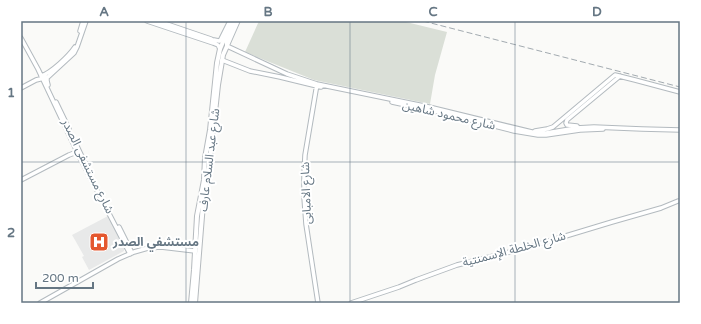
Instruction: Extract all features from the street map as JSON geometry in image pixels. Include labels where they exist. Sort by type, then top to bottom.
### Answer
[{"type":"main road","points":[[21,87],[44,77],[76,50],[85,21]]},
{"type":"main road","name":"شارع محمود شاهين","points":[[147,21],[156,22],[213,40],[223,47]]},
{"type":"main road","points":[[223,47],[234,21]]},
{"type":"main road","points":[[213,40],[220,41],[234,21]]},
{"type":"main road","name":"شارع عبد السلام عارف","points":[[191,303],[196,226],[204,180],[205,158],[210,130],[217,63],[234,21]]},
{"type":"main road","name":"شارع محمود شاهين","points":[[156,22],[213,43],[317,85]]},
{"type":"main road","name":"شارع مستشفى الصدر","points":[[21,38],[44,77],[76,150],[131,253]]},
{"type":"main road","name":"شارع عبد السلام عارف","points":[[195,303],[203,204],[209,167],[223,47]]},
{"type":"main road","name":"شارع محمود شاهين","points":[[222,60],[250,72],[368,95],[514,131],[538,135],[612,129],[680,131]]},
{"type":"main road","points":[[280,77],[281,71]]},
{"type":"main road","points":[[530,132],[553,127],[615,75],[680,92]]},
{"type":"main road","points":[[584,127],[567,125],[566,120],[620,76]]},
{"type":"main road","name":"شارع الامبابى","points":[[317,85],[305,155],[304,188],[306,224],[318,303]]},
{"type":"main road","name":"شارع محمود شاهين","points":[[414,106],[536,133],[546,133],[584,127],[680,131]]},
{"type":"main road","points":[[21,178],[76,150]]},
{"type":"main road","name":"شارع الخلطة الإسمنتية","points":[[351,303],[400,287],[457,265],[522,249],[662,208],[678,201]]},
{"type":"main road","points":[[198,209],[201,210],[203,204]]},
{"type":"main road","points":[[196,226],[199,216],[201,215],[203,217]]},
{"type":"main road","points":[[40,303],[131,253],[155,247],[195,251]]},
{"type":"shaded area","points":[[259,21],[402,21],[447,32],[435,75],[430,104],[314,80],[245,52]]},
{"type":"shaded area","name":"مستشفي الصدر","points":[[108,216],[125,249],[124,251],[89,270],[82,257],[84,256],[72,235]]},
{"type":"railway","points":[[423,21],[680,87]]},
{"type":"place","name":"مستشفي الصدر","points":[[99,242]]}]
